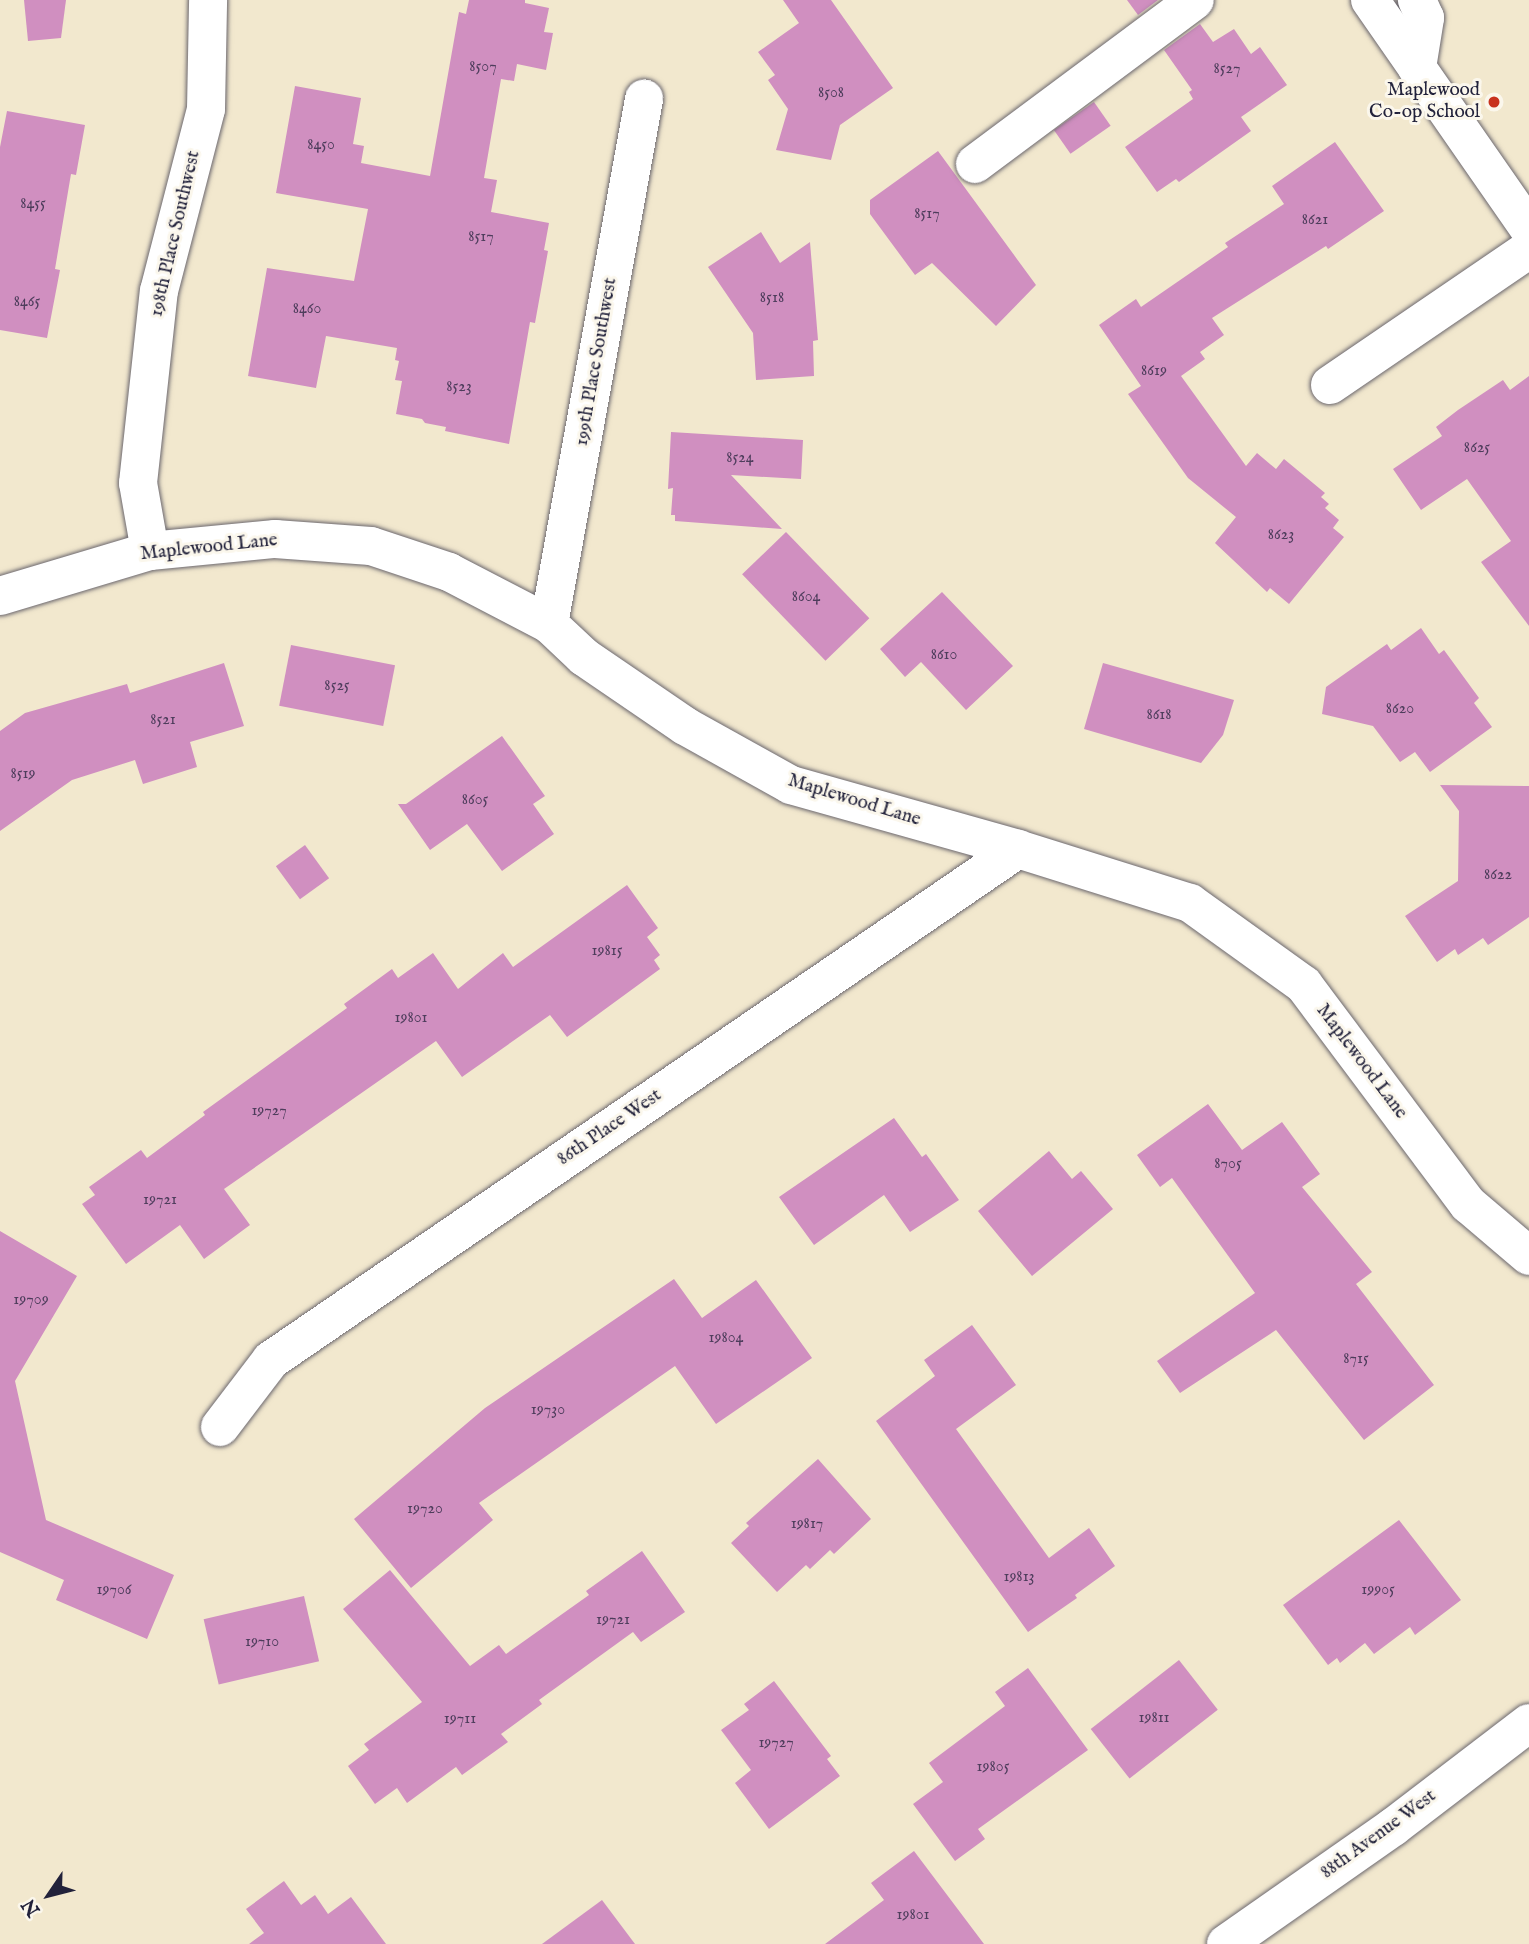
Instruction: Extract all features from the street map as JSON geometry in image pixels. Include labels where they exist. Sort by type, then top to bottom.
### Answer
[{"type":"street","name":"198th Place Southwest","points":[[150,551],[138,483],[159,291],[206,109],[208,0]]},
{"type":"street","points":[[975,164],[1195,0]]},
{"type":"street","points":[[1370,0],[1529,229]]},
{"type":"street","points":[[1418,0],[1425,18],[1418,68]]},
{"type":"street","name":"199th Place Southwest","points":[[549,624],[644,99]]},
{"type":"street","points":[[1330,385],[1529,249]]},
{"type":"street","name":"Maplewood Lane","points":[[0,596],[150,551],[275,539],[370,546],[450,572],[549,624],[584,657],[685,726],[791,785],[1018,849],[1190,902],[1304,985],[1468,1204],[1529,1256]]},
{"type":"street","name":"86th Place West","points":[[220,1427],[271,1360],[1018,849]]},
{"type":"street","name":"88th Avenue West","points":[[1226,1944],[1393,1827],[1529,1723]]},
{"type":"building","points":[[24,0],[66,0],[61,38],[28,41]]},
{"type":"building","points":[[469,0],[525,0],[525,3],[549,8],[544,32],[553,33],[546,70],[517,64],[514,81],[501,79],[484,178],[497,180],[491,212],[549,223],[544,250],[548,251],[535,323],[530,322],[509,444],[445,431],[446,427],[396,414],[402,381],[395,380],[399,361],[395,360],[397,348],[326,336],[316,388],[248,376],[267,268],[354,281],[368,209],[276,193],[295,86],[361,98],[353,144],[364,146],[361,163],[430,176],[459,12],[466,14]]},
{"type":"building","points":[[783,0],[831,0],[893,88],[840,125],[831,160],[776,150],[788,109],[768,80],[775,75],[758,52],[799,23]]},
{"type":"building","points":[[1127,0],[1158,0],[1138,15]]},
{"type":"building","points":[[1200,24],[1213,42],[1234,29],[1251,54],[1260,47],[1287,85],[1241,117],[1251,131],[1179,182],[1176,179],[1157,192],[1125,147],[1193,99],[1189,92],[1192,90],[1164,50]]},
{"type":"building","points":[[1094,102],[1111,126],[1070,154],[1054,130]]},
{"type":"building","points":[[7,111],[85,125],[76,175],[71,174],[55,269],[60,270],[47,338],[0,330],[0,147]]},
{"type":"building","points":[[1335,142],[1384,211],[1328,249],[1326,246],[1212,318],[1224,335],[1200,352],[1205,359],[1181,376],[1246,466],[1257,453],[1276,469],[1284,459],[1325,493],[1321,497],[1329,504],[1325,508],[1339,520],[1333,528],[1344,537],[1289,604],[1270,588],[1267,592],[1215,543],[1236,517],[1188,478],[1128,394],[1141,386],[1099,325],[1136,299],[1141,307],[1228,247],[1225,243],[1284,204],[1272,186]]},
{"type":"building","points":[[938,151],[1036,285],[996,326],[932,263],[915,275],[870,214],[870,200]]},
{"type":"building","points":[[761,232],[780,263],[810,242],[818,340],[813,341],[814,376],[756,380],[753,333],[708,267]]},
{"type":"building","points":[[1529,376],[1529,626],[1481,562],[1511,541],[1467,479],[1421,510],[1393,469],[1442,436],[1436,427],[1458,410],[1503,380],[1510,390]]},
{"type":"building","points":[[671,432],[803,440],[801,479],[731,475],[782,529],[675,521],[675,515],[671,515],[673,488],[668,489]]},
{"type":"building","points":[[786,532],[869,618],[825,661],[742,574]]},
{"type":"building","points":[[942,592],[1013,666],[966,710],[921,662],[905,677],[880,649]]},
{"type":"building","points":[[1421,628],[1439,654],[1444,650],[1479,698],[1474,703],[1492,727],[1430,772],[1415,752],[1400,762],[1373,726],[1322,714],[1326,687],[1387,644],[1391,650]]},
{"type":"building","points":[[291,645],[395,665],[383,726],[279,706]]},
{"type":"building","points":[[224,663],[244,726],[190,742],[197,767],[143,784],[135,760],[72,780],[0,831],[0,731],[25,713],[127,684],[130,693]]},
{"type":"building","points":[[1103,663],[1234,700],[1223,735],[1201,763],[1084,729]]},
{"type":"building","points":[[502,736],[545,796],[533,804],[554,834],[502,871],[467,824],[430,850],[398,804],[406,804]]},
{"type":"building","points":[[1440,785],[1529,786],[1529,917],[1488,945],[1483,938],[1458,955],[1455,949],[1437,962],[1405,916],[1458,881],[1459,811]]},
{"type":"building","points":[[305,845],[329,878],[300,899],[276,866]]},
{"type":"building","points":[[627,885],[658,928],[647,937],[660,955],[654,960],[660,969],[567,1037],[550,1015],[462,1077],[436,1041],[224,1189],[250,1225],[204,1259],[180,1225],[126,1264],[82,1204],[95,1195],[89,1187],[141,1150],[147,1158],[205,1115],[203,1112],[347,1008],[344,1004],[392,969],[398,978],[433,953],[458,989],[503,953],[513,967]]},
{"type":"building","points":[[1208,1104],[1242,1150],[1282,1122],[1320,1174],[1302,1187],[1372,1272],[1356,1284],[1434,1385],[1364,1440],[1276,1330],[1180,1393],[1157,1361],[1255,1293],[1172,1178],[1160,1187],[1137,1155]]},
{"type":"building","points":[[894,1118],[922,1157],[926,1154],[959,1200],[910,1232],[884,1195],[814,1245],[779,1197]]},
{"type":"building","points":[[1049,1151],[1072,1179],[1081,1171],[1113,1209],[1032,1276],[978,1211]]},
{"type":"building","points":[[0,1231],[77,1276],[15,1381],[46,1520],[174,1575],[147,1639],[56,1600],[64,1580],[0,1552]]},
{"type":"building","points":[[674,1279],[702,1318],[756,1280],[812,1358],[716,1424],[675,1366],[479,1503],[493,1520],[411,1588],[354,1519],[485,1408]]},
{"type":"building","points":[[972,1325],[1016,1385],[956,1429],[1049,1558],[1089,1528],[1115,1566],[1075,1595],[1077,1598],[1028,1632],[876,1421],[935,1376],[924,1360]]},
{"type":"building","points":[[818,1459],[871,1519],[834,1554],[830,1550],[810,1569],[806,1565],[777,1592],[731,1543],[749,1526],[746,1523]]},
{"type":"building","points":[[1399,1520],[1461,1600],[1415,1635],[1410,1627],[1374,1654],[1365,1643],[1340,1663],[1337,1658],[1328,1665],[1283,1605]]},
{"type":"building","points":[[642,1551],[685,1612],[641,1642],[633,1632],[539,1700],[542,1704],[501,1734],[508,1742],[462,1775],[456,1767],[407,1803],[397,1788],[375,1804],[348,1766],[369,1750],[364,1744],[422,1702],[343,1609],[390,1570],[470,1666],[499,1645],[506,1654],[589,1595],[586,1591]]},
{"type":"building","points":[[304,1596],[319,1661],[219,1684],[204,1619]]},
{"type":"building","points":[[1179,1660],[1218,1710],[1130,1779],[1091,1729]]},
{"type":"building","points":[[1028,1668],[1088,1750],[978,1829],[985,1839],[955,1861],[913,1804],[943,1782],[929,1763],[1005,1706],[995,1692]]},
{"type":"building","points":[[774,1681],[831,1756],[827,1759],[840,1776],[769,1829],[735,1783],[751,1770],[721,1730],[749,1710],[744,1704]]},
{"type":"building","points":[[914,1851],[984,1944],[825,1944],[884,1900],[871,1883]]},
{"type":"building","points":[[284,1881],[301,1905],[315,1895],[328,1914],[351,1897],[386,1944],[249,1944],[264,1933],[246,1909]]},
{"type":"building","points":[[602,1900],[635,1944],[542,1944]]},
{"type":"place","name":"Maplewood Co-op School","points":[[1494,102]]}]
